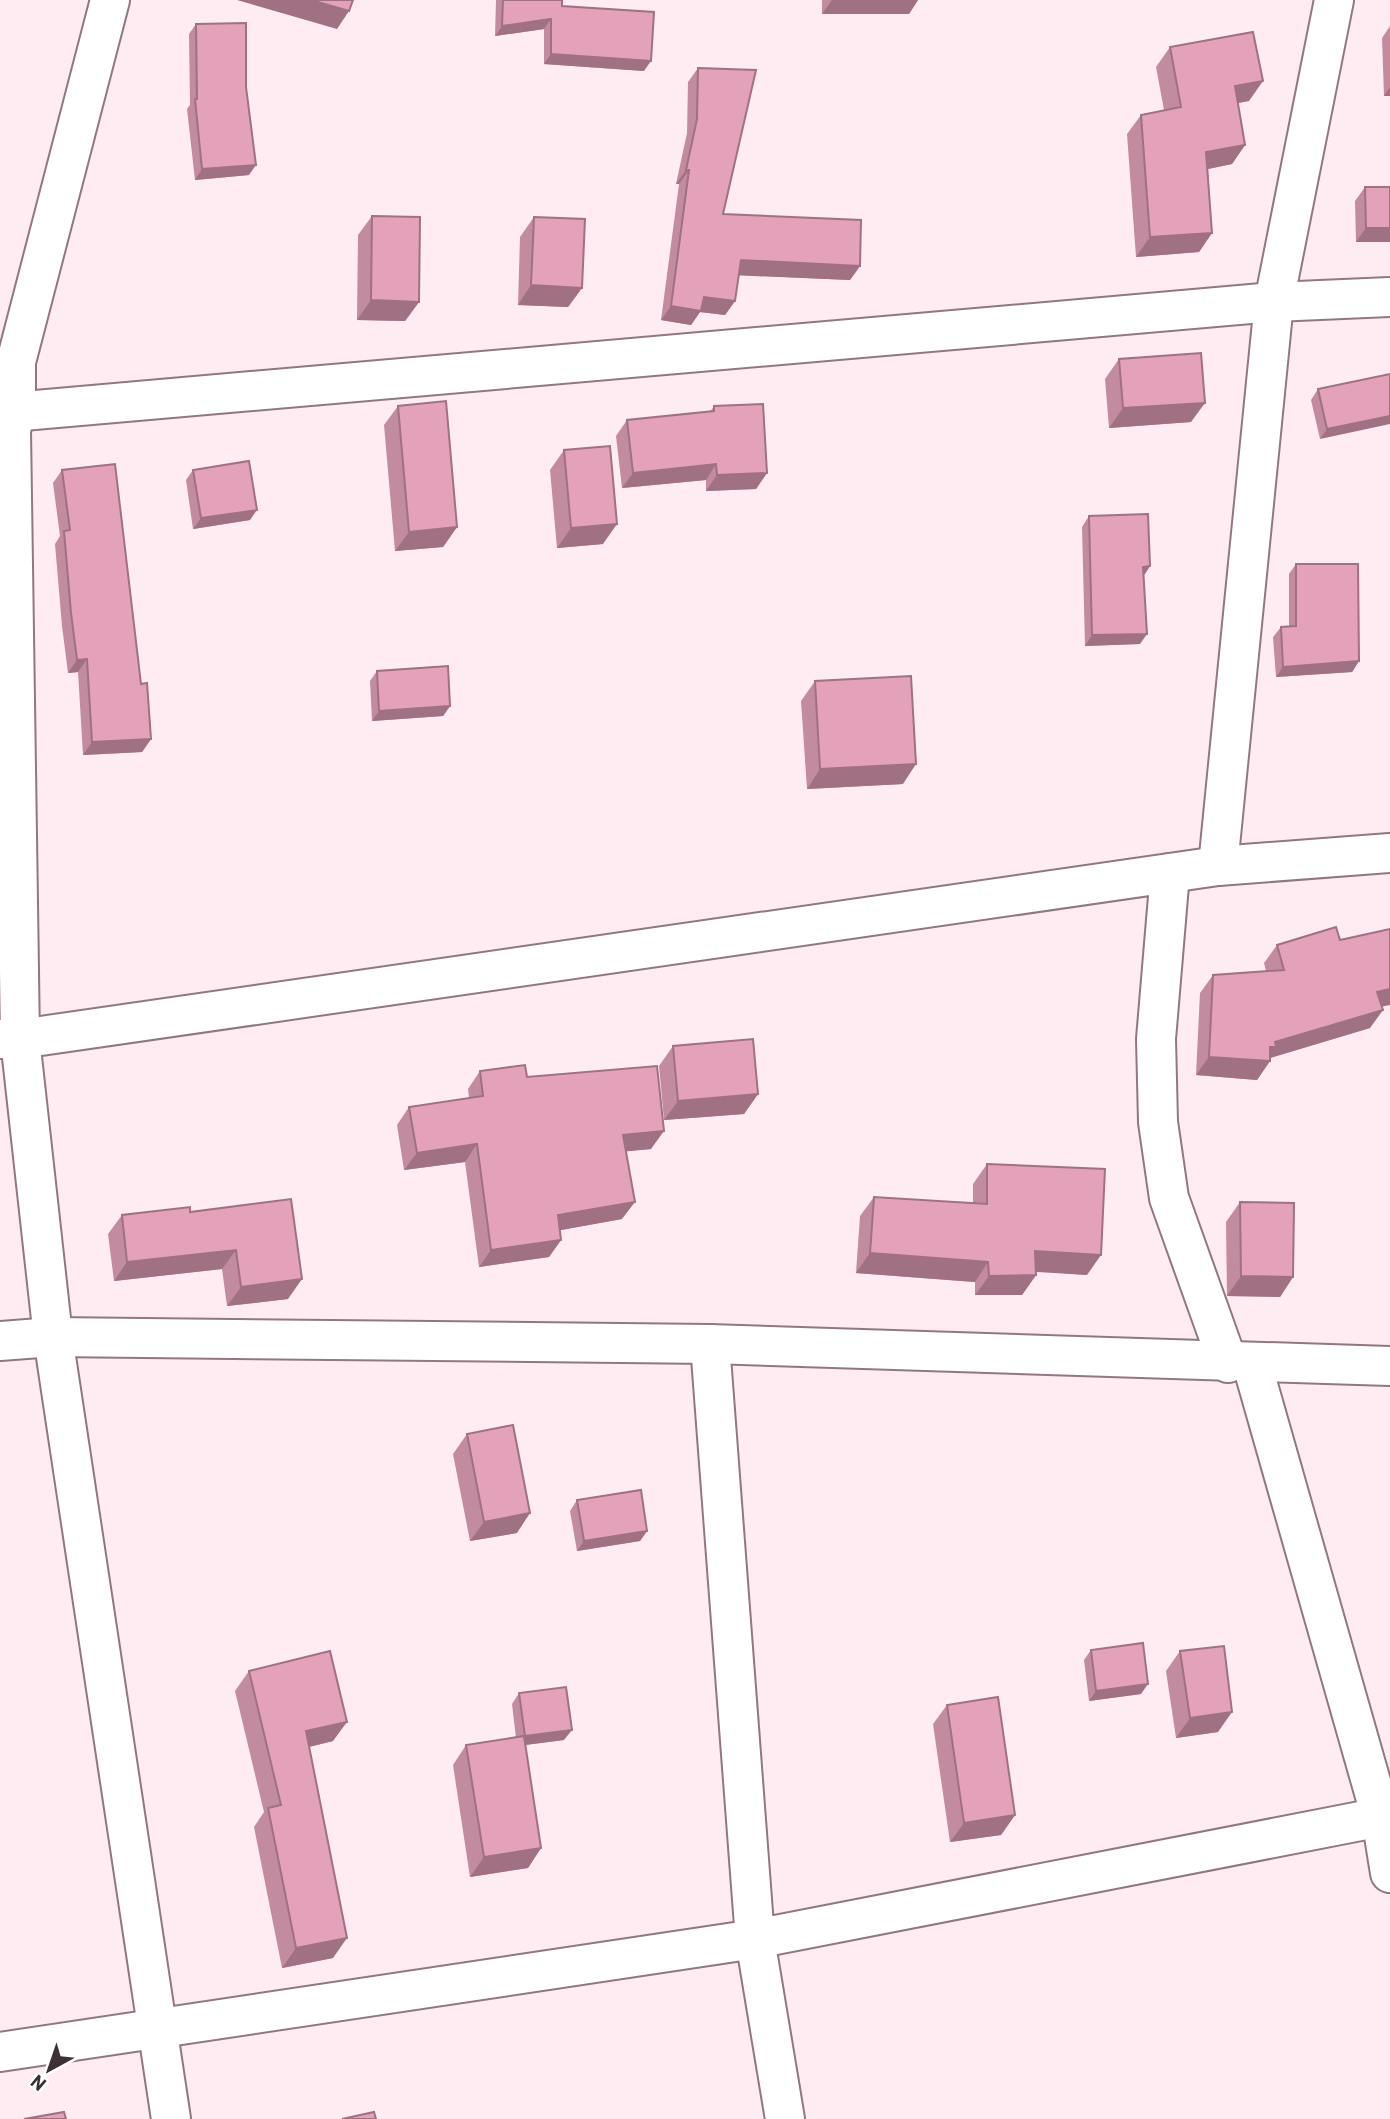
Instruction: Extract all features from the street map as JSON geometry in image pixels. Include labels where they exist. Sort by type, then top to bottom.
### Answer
[{"type":"street","points":[[110,0],[16,362],[8,412],[11,430],[10,1039],[155,2029],[171,2119]]},
{"type":"street","points":[[1218,866],[1274,302],[1334,0]]},
{"type":"street","points":[[8,412],[1274,302],[1390,297]]},
{"type":"street","points":[[10,1039],[1218,866],[1390,853]]},
{"type":"street","points":[[1170,873],[1156,1039],[1158,1122],[1169,1198],[1240,1364],[1386,1818],[1390,1873]]},
{"type":"street","points":[[0,1341],[52,1337],[710,1344],[1390,1367]]},
{"type":"street","points":[[710,1344],[755,1939],[785,2119]]},
{"type":"street","points":[[0,2052],[755,1939],[1386,1818]]},
{"type":"building","points":[[311,0],[353,0],[349,11]]},
{"type":"building","points":[[503,0],[562,0],[562,6],[654,12],[651,61],[551,54],[551,19],[502,26]]},
{"type":"building","points":[[246,23],[246,87],[256,165],[202,169],[195,99],[196,24]]},
{"type":"building","points":[[1253,32],[1263,81],[1235,86],[1245,145],[1206,152],[1212,233],[1150,237],[1141,115],[1181,107],[1170,47]]},
{"type":"building","points":[[698,68],[756,70],[723,214],[861,220],[860,266],[741,260],[735,301],[704,297],[701,311],[671,306],[689,170],[686,170],[697,119]]},
{"type":"building","points":[[1365,187],[1390,187],[1390,228],[1366,228]]},
{"type":"building","points":[[372,216],[420,217],[419,302],[371,300]]},
{"type":"building","points":[[534,217],[585,219],[582,288],[531,285]]},
{"type":"building","points":[[1201,353],[1205,403],[1123,408],[1119,359]]},
{"type":"building","points":[[1390,374],[1390,416],[1327,429],[1318,389]]},
{"type":"building","points":[[446,401],[457,527],[409,532],[398,406]]},
{"type":"building","points":[[763,404],[767,473],[717,475],[716,464],[633,473],[627,420],[714,411],[714,406]]},
{"type":"building","points":[[610,446],[617,524],[571,528],[564,450]]},
{"type":"building","points":[[249,461],[257,510],[201,518],[193,470]]},
{"type":"building","points":[[115,464],[141,684],[147,683],[151,739],[92,742],[87,659],[77,660],[71,613],[64,531],[70,530],[62,470]]},
{"type":"building","points":[[1148,514],[1150,566],[1143,567],[1147,634],[1092,635],[1089,516]]},
{"type":"building","points":[[1296,564],[1358,564],[1359,661],[1283,667],[1281,627],[1296,626]]},
{"type":"building","points":[[448,666],[450,706],[379,711],[377,671]]},
{"type":"building","points":[[911,676],[916,764],[820,769],[815,681]]},
{"type":"building","points":[[1336,927],[1340,940],[1390,929],[1390,989],[1377,992],[1383,1010],[1275,1042],[1276,1047],[1270,1047],[1270,1061],[1209,1057],[1213,975],[1284,970],[1277,945]]},
{"type":"building","points":[[753,1039],[758,1094],[678,1101],[673,1046]]},
{"type":"building","points":[[525,1065],[527,1077],[657,1066],[664,1131],[623,1135],[635,1202],[558,1215],[561,1240],[491,1250],[477,1144],[417,1153],[409,1107],[483,1096],[480,1071]]},
{"type":"building","points":[[987,1164],[1105,1169],[1101,1255],[1035,1251],[1036,1275],[989,1276],[988,1262],[870,1253],[874,1197],[987,1204]]},
{"type":"building","points":[[291,1199],[302,1279],[241,1287],[236,1250],[127,1262],[122,1215],[190,1207],[190,1212]]},
{"type":"building","points":[[1240,1202],[1294,1203],[1293,1277],[1241,1276]]},
{"type":"building","points":[[513,1425],[530,1513],[484,1522],[467,1434]]},
{"type":"building","points":[[641,1490],[647,1531],[584,1541],[577,1500]]},
{"type":"building","points":[[1143,1643],[1148,1684],[1096,1691],[1091,1650]]},
{"type":"building","points":[[1224,1646],[1232,1712],[1190,1718],[1180,1651]]},
{"type":"building","points":[[330,1651],[347,1722],[306,1731],[347,1938],[296,1948],[268,1808],[281,1805],[249,1671]]},
{"type":"building","points":[[566,1687],[572,1730],[525,1736],[519,1693]]},
{"type":"building","points":[[998,1697],[1015,1815],[964,1823],[947,1705]]},
{"type":"building","points":[[524,1736],[541,1848],[484,1857],[466,1745]]},
{"type":"building","points":[[64,2112],[66,2119],[24,2119]]},
{"type":"building","points":[[374,2112],[376,2119],[342,2119]]}]
